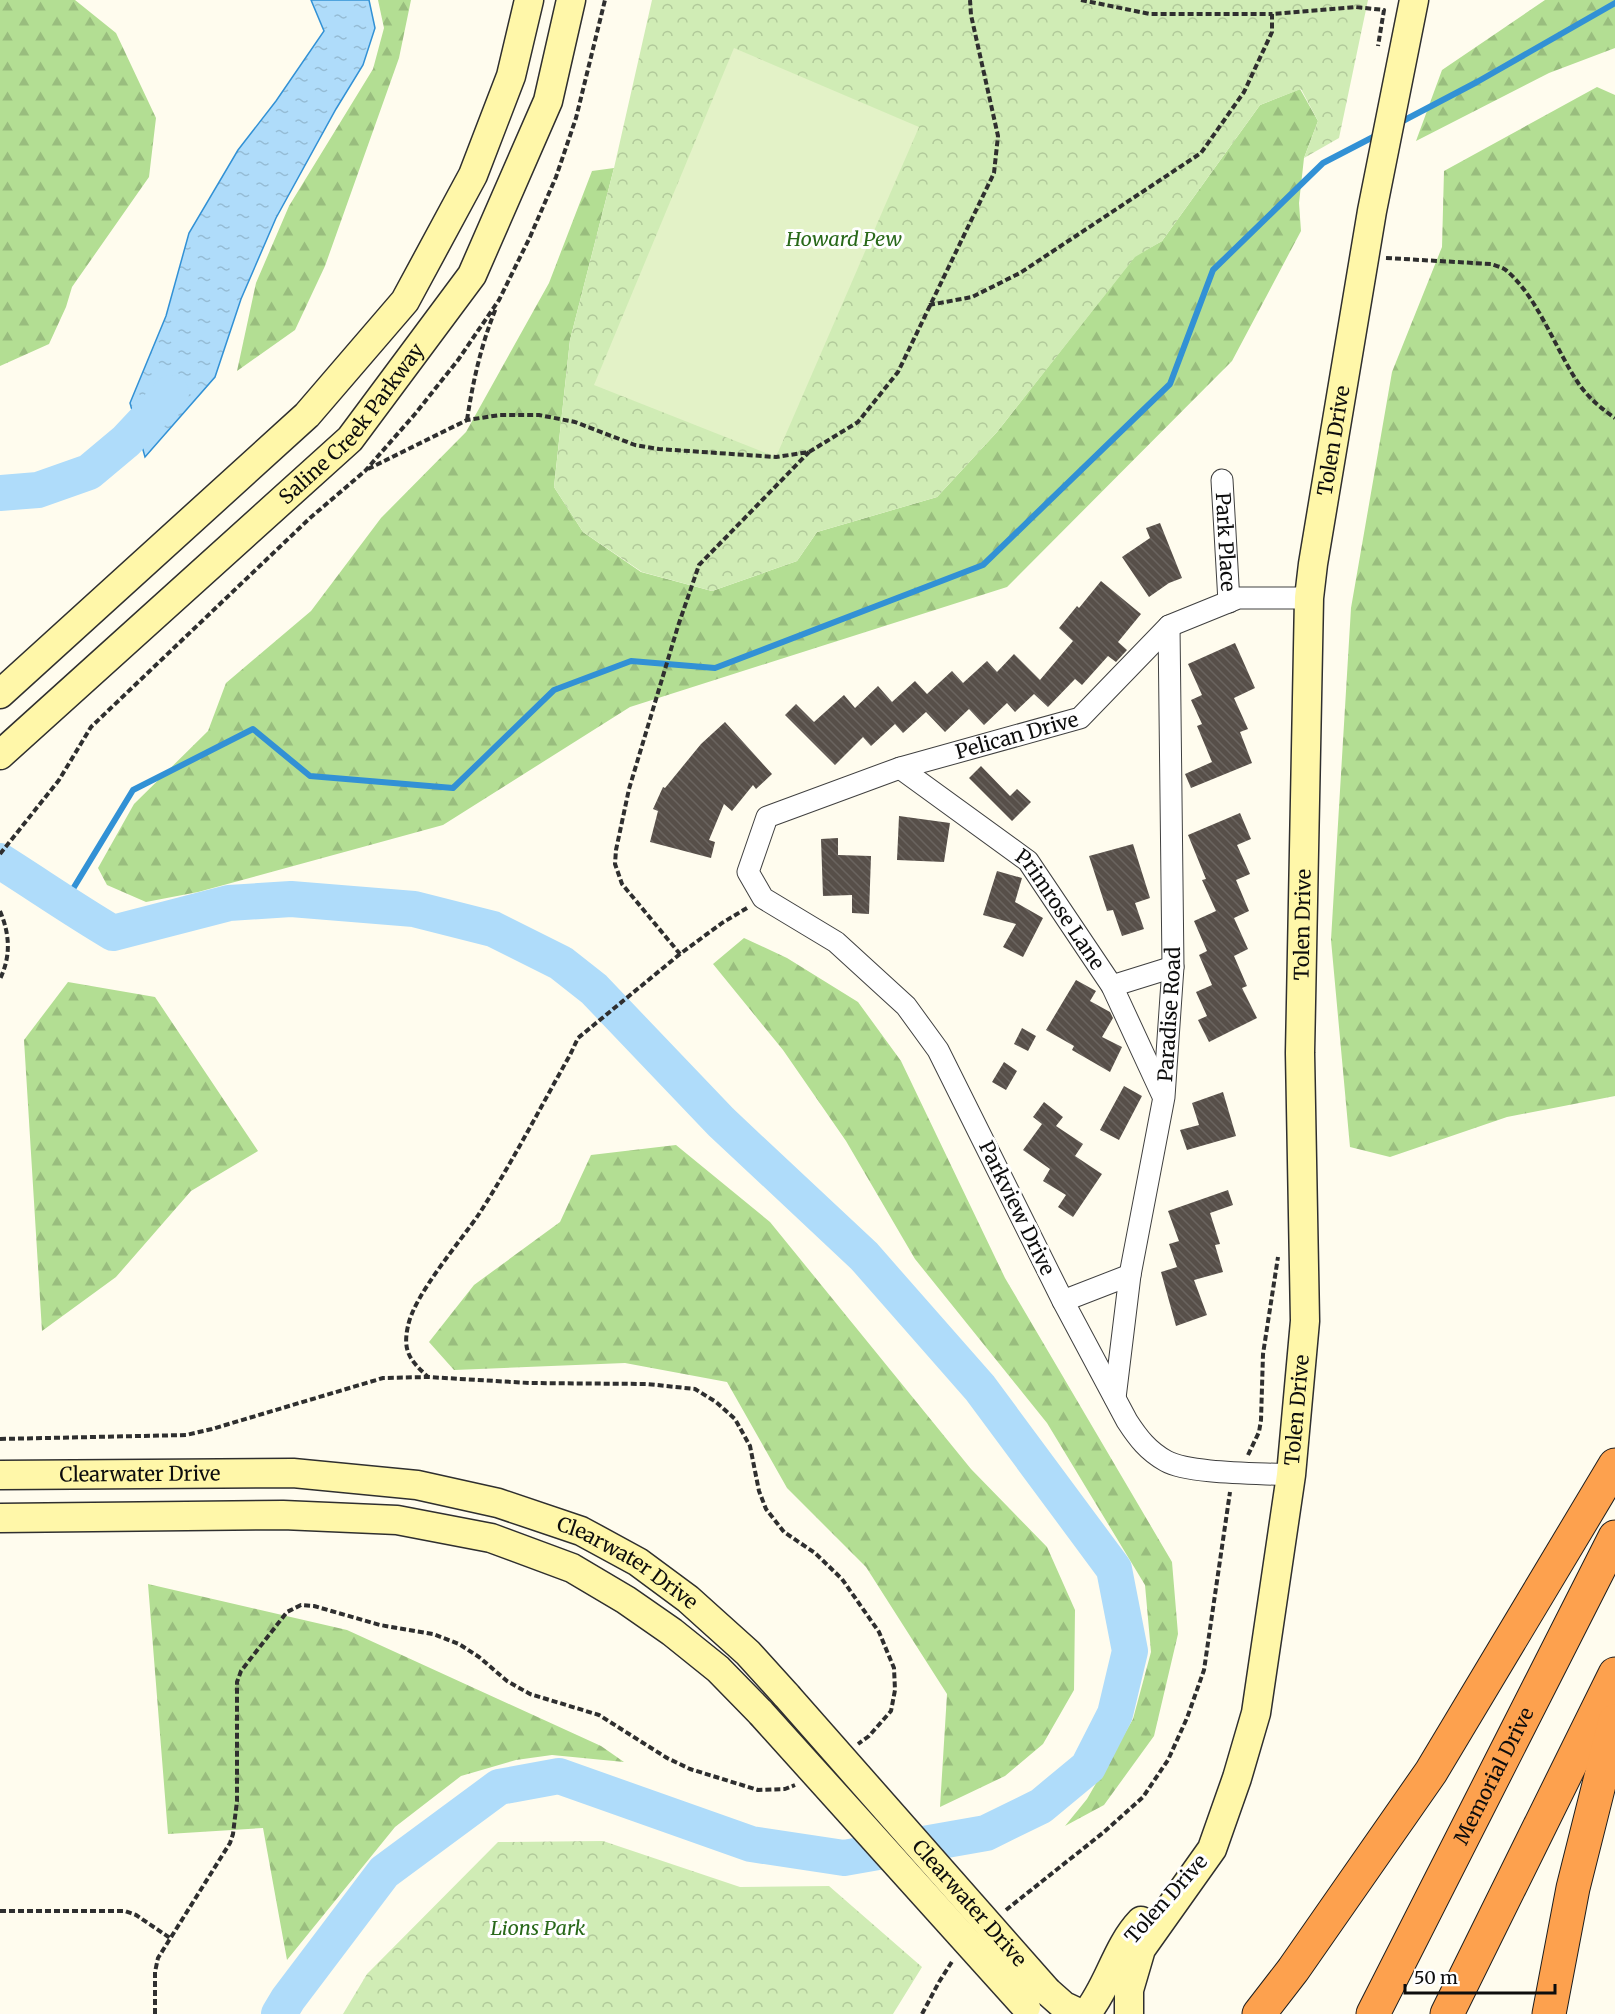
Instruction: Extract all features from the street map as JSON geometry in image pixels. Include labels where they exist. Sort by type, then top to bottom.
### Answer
[{"type":"highway","points":[[1259,2014],[1293,1970],[1431,1772],[1615,1465]]},
{"type":"highway","name":"Memorial Drive","points":[[1373,2014],[1615,1537]]},
{"type":"highway","points":[[1447,2014],[1615,1674]]},
{"type":"highway","points":[[1549,2014],[1573,1888],[1615,1721]]},
{"type":"main road","name":"Saline Creek Parkway","points":[[0,694],[307,415],[405,301],[473,175],[511,76],[529,0]]},
{"type":"main road","name":"Saline Creek Parkway","points":[[0,755],[350,439],[472,275],[548,101],[571,0]]},
{"type":"main road","name":"Tolen Drive","points":[[1129,2014],[1129,1990],[1141,1949],[1212,1849],[1237,1778],[1256,1713],[1291,1475],[1305,1321],[1300,1053],[1309,598],[1372,211],[1388,61],[1414,0]]},
{"type":"main road","name":"Clearwater Drive","points":[[0,1475],[293,1473],[417,1485],[498,1503],[581,1532],[638,1562],[688,1599],[748,1653],[787,1696],[1035,2004]]},
{"type":"main road","name":"Clearwater Drive","points":[[0,1518],[306,1516],[397,1520],[491,1538],[572,1568],[626,1600],[672,1632],[718,1669],[1035,2004],[1064,2006],[1085,2014]]},
{"type":"main road","name":"Tolen Drive","points":[[1085,2014],[1099,1995],[1118,1954],[1138,1923],[1212,1849]]},
{"type":"street","name":"Park Place","points":[[1222,480],[1229,602]]},
{"type":"street","name":"Pelican Drive","points":[[760,893],[748,872],[767,817],[900,768],[1080,718],[1169,626],[1238,598],[1309,598]]},
{"type":"street","name":"Paradise Road","points":[[1115,1398],[1130,1275],[1164,1097],[1173,967],[1169,626]]},
{"type":"street","name":"Primrose Lane","points":[[900,768],[1028,861],[1112,986],[1164,1097]]},
{"type":"street","name":"Parkview Drive","points":[[760,893],[836,942],[906,1006],[938,1050],[1064,1301],[1139,1440],[1153,1453],[1168,1462],[1187,1468],[1291,1475]]},
{"type":"street","points":[[1112,986],[1173,967]]},
{"type":"street","points":[[1064,1301],[1130,1275]]},
{"type":"path","points":[[680,954],[622,885],[615,864],[629,789],[678,626],[699,565],[810,452],[858,422],[898,372],[994,173],[998,136],[971,15],[970,0]]},
{"type":"path","points":[[1082,0],[1150,14],[1272,14],[1355,7],[1384,10],[1388,61]]},
{"type":"path","points":[[929,305],[972,297],[1020,273],[1201,153],[1244,92],[1272,32],[1272,14]]},
{"type":"path","points":[[1364,257],[1491,264],[1506,269],[1523,289],[1581,387],[1596,404],[1615,418]]},
{"type":"path","points":[[467,420],[476,365],[484,336],[499,300]]},
{"type":"path","points":[[365,471],[467,420],[500,415],[539,415],[575,422],[635,445],[659,449],[776,457],[810,452]]},
{"type":"path","points":[[0,854],[59,780]]},
{"type":"path","points":[[428,1377],[410,1359],[406,1341],[408,1324],[419,1300],[480,1212],[578,1038],[680,954],[760,893]]},
{"type":"path","points":[[0,911],[8,943],[8,964],[0,979]]},
{"type":"path","points":[[0,1439],[186,1435],[383,1378],[428,1377],[529,1383],[646,1384],[695,1389],[716,1402],[735,1419],[750,1446],[759,1491],[766,1509],[784,1532],[815,1553],[842,1579],[879,1632],[894,1668],[895,1690],[891,1711],[868,1736],[852,1748]]},
{"type":"path","points":[[1003,1912],[1104,1832],[1143,1797],[1168,1760],[1187,1718],[1204,1670],[1230,1491]]},
{"type":"path","points":[[155,2014],[155,1972],[159,1958],[230,1843],[233,1834],[237,1801],[237,1682],[242,1671],[287,1611],[301,1605],[314,1606],[380,1625],[433,1634],[459,1644],[479,1657],[507,1681],[530,1694],[599,1715],[667,1758],[690,1769],[758,1790],[785,1789],[802,1783]]},
{"type":"path","points":[[0,1911],[116,1910],[136,1915],[170,1938]]},
{"type":"path","points":[[921,2014],[956,1956]]},
{"type":"green space","points":[[0,0],[75,0],[116,33],[156,118],[149,177],[72,287],[66,307],[49,344],[0,366]]},
{"type":"green space","points":[[378,0],[411,0],[399,58],[325,266],[295,330],[237,371],[256,283],[289,206],[373,69],[384,28]]},
{"type":"green space","name":"Howard Pew","points":[[652,0],[1368,0],[1339,138],[1304,158],[1318,121],[1301,89],[1260,105],[1162,241],[1135,257],[997,432],[937,497],[817,532],[797,561],[712,591],[642,572],[583,532],[554,487],[570,340],[614,168]]},
{"type":"green space","points":[[1545,0],[1615,0],[1615,48],[1549,73],[1416,141],[1442,70]]},
{"type":"green space","points":[[734,48],[919,127],[776,457],[594,385]]},
{"type":"green space","points":[[1597,87],[1615,95],[1615,1096],[1507,1117],[1390,1157],[1350,1147],[1331,940],[1351,608],[1392,372],[1442,247],[1444,171]]},
{"type":"green space","points":[[1300,89],[1318,121],[1304,158],[1299,203],[1301,231],[1232,361],[1007,587],[630,707],[443,825],[198,892],[146,902],[107,885],[98,868],[134,804],[208,731],[226,683],[311,611],[381,518],[466,432],[549,283],[592,171],[614,168],[570,340],[554,487],[583,532],[641,572],[712,591],[797,561],[817,532],[937,497],[997,432],[1135,256],[1162,241],[1260,105]]},
{"type":"green space","points":[[744,938],[787,958],[858,1002],[901,1061],[1005,1278],[1172,1562],[1178,1634],[1154,1736],[1104,1805],[1065,1826],[1087,1799],[1133,1719],[1151,1652],[1145,1585],[1047,1423],[915,1259],[846,1141],[783,1050],[713,964]]},
{"type":"green space","points":[[68,982],[155,997],[258,1151],[191,1191],[116,1277],[42,1331],[24,1040]]},
{"type":"green space","points":[[676,1145],[770,1222],[971,1469],[1047,1547],[1075,1610],[1074,1690],[1043,1744],[1005,1776],[940,1807],[947,1694],[866,1567],[787,1488],[727,1382],[625,1363],[454,1370],[429,1342],[474,1285],[560,1222],[591,1155]]},
{"type":"green space","points":[[148,1584],[347,1630],[601,1746],[624,1762],[552,1755],[516,1760],[461,1776],[395,1827],[287,1960],[263,1828],[168,1834]]},
{"type":"green space","name":"Lions Park","points":[[603,1841],[740,1887],[829,1886],[922,1967],[893,2014],[343,2014],[367,1974],[498,1842]]},
{"type":"water","points":[[311,0],[369,0],[375,28],[363,65],[276,218],[241,299],[215,377],[145,457],[130,403],[166,316],[189,233],[238,150],[276,101],[324,31]]},
{"type":"building","points":[[1160,523],[1182,578],[1169,583],[1149,597],[1122,557],[1150,538],[1146,528]]},
{"type":"building","points":[[1101,581],[1141,614],[1118,642],[1127,650],[1116,662],[1108,656],[1082,685],[1075,679],[1048,707],[1034,694],[1015,712],[1007,703],[984,725],[969,709],[945,732],[926,712],[903,733],[895,724],[871,746],[863,737],[835,765],[785,715],[796,704],[814,722],[844,695],[855,708],[878,686],[892,702],[915,681],[927,694],[952,671],[963,683],[987,661],[997,672],[1014,654],[1040,680],[1073,641],[1059,628]]},
{"type":"building","points":[[1235,643],[1255,688],[1234,698],[1248,729],[1240,732],[1252,763],[1191,788],[1185,774],[1212,762],[1197,726],[1202,724],[1191,700],[1202,695],[1188,664]]},
{"type":"building","points":[[725,722],[772,774],[756,789],[753,785],[732,811],[724,804],[709,840],[715,842],[711,858],[650,842],[658,811],[653,809],[663,787],[665,788],[701,744]]},
{"type":"building","points":[[981,766],[1010,796],[1017,789],[1031,802],[1012,821],[969,778]]},
{"type":"building","points":[[1240,813],[1251,839],[1237,845],[1250,874],[1236,880],[1249,911],[1234,918],[1248,949],[1234,956],[1247,986],[1242,988],[1257,1018],[1209,1042],[1198,1020],[1207,1016],[1196,992],[1212,985],[1199,955],[1207,951],[1194,921],[1216,911],[1202,880],[1206,879],[1188,835]]},
{"type":"building","points":[[899,816],[950,823],[944,862],[897,860]]},
{"type":"building","points":[[838,838],[838,855],[871,856],[869,914],[852,913],[852,895],[823,896],[821,839]]},
{"type":"building","points":[[1133,844],[1150,898],[1135,903],[1144,929],[1122,936],[1113,910],[1107,911],[1089,856]]},
{"type":"building","points":[[997,871],[1022,878],[1015,902],[1043,918],[1023,957],[1003,947],[1016,924],[983,915]]},
{"type":"building","points":[[1076,980],[1096,991],[1090,1001],[1110,1012],[1113,1018],[1102,1037],[1122,1047],[1110,1072],[1072,1050],[1074,1046],[1046,1030]]},
{"type":"building","points":[[1022,1028],[1036,1036],[1028,1051],[1014,1044]]},
{"type":"building","points":[[1004,1062],[1017,1071],[1006,1090],[992,1082]]},
{"type":"building","points":[[1124,1086],[1142,1096],[1119,1140],[1100,1130]]},
{"type":"building","points":[[1223,1092],[1236,1136],[1187,1150],[1180,1130],[1199,1125],[1192,1103]]},
{"type":"building","points":[[1044,1102],[1063,1117],[1056,1126],[1083,1144],[1075,1156],[1102,1174],[1073,1217],[1058,1207],[1066,1195],[1043,1181],[1050,1169],[1023,1150],[1042,1124],[1033,1117]]},
{"type":"building","points":[[1228,1190],[1233,1205],[1210,1213],[1220,1244],[1215,1245],[1223,1272],[1194,1280],[1207,1315],[1176,1326],[1161,1272],[1177,1267],[1169,1244],[1179,1241],[1168,1211]]},
{"type":"waterway","points":[[1399,123],[1477,82],[1615,3]]},
{"type":"waterway","points":[[65,902],[133,790],[253,729],[310,776],[453,788],[554,690],[631,661],[715,668],[983,565],[1170,384],[1213,270],[1323,163],[1377,135]]},
{"type":"waterway","points":[[0,493],[38,490],[89,472],[126,441],[171,393]]},
{"type":"waterway","points":[[0,861],[113,933],[229,903],[291,899],[414,909],[493,929],[561,963],[594,989],[721,1122],[864,1256],[980,1388],[1114,1569],[1130,1651],[1115,1714],[1088,1767],[1041,1806],[986,1833],[844,1858],[751,1844],[559,1776],[499,1787],[384,1872],[279,2014]]}]
